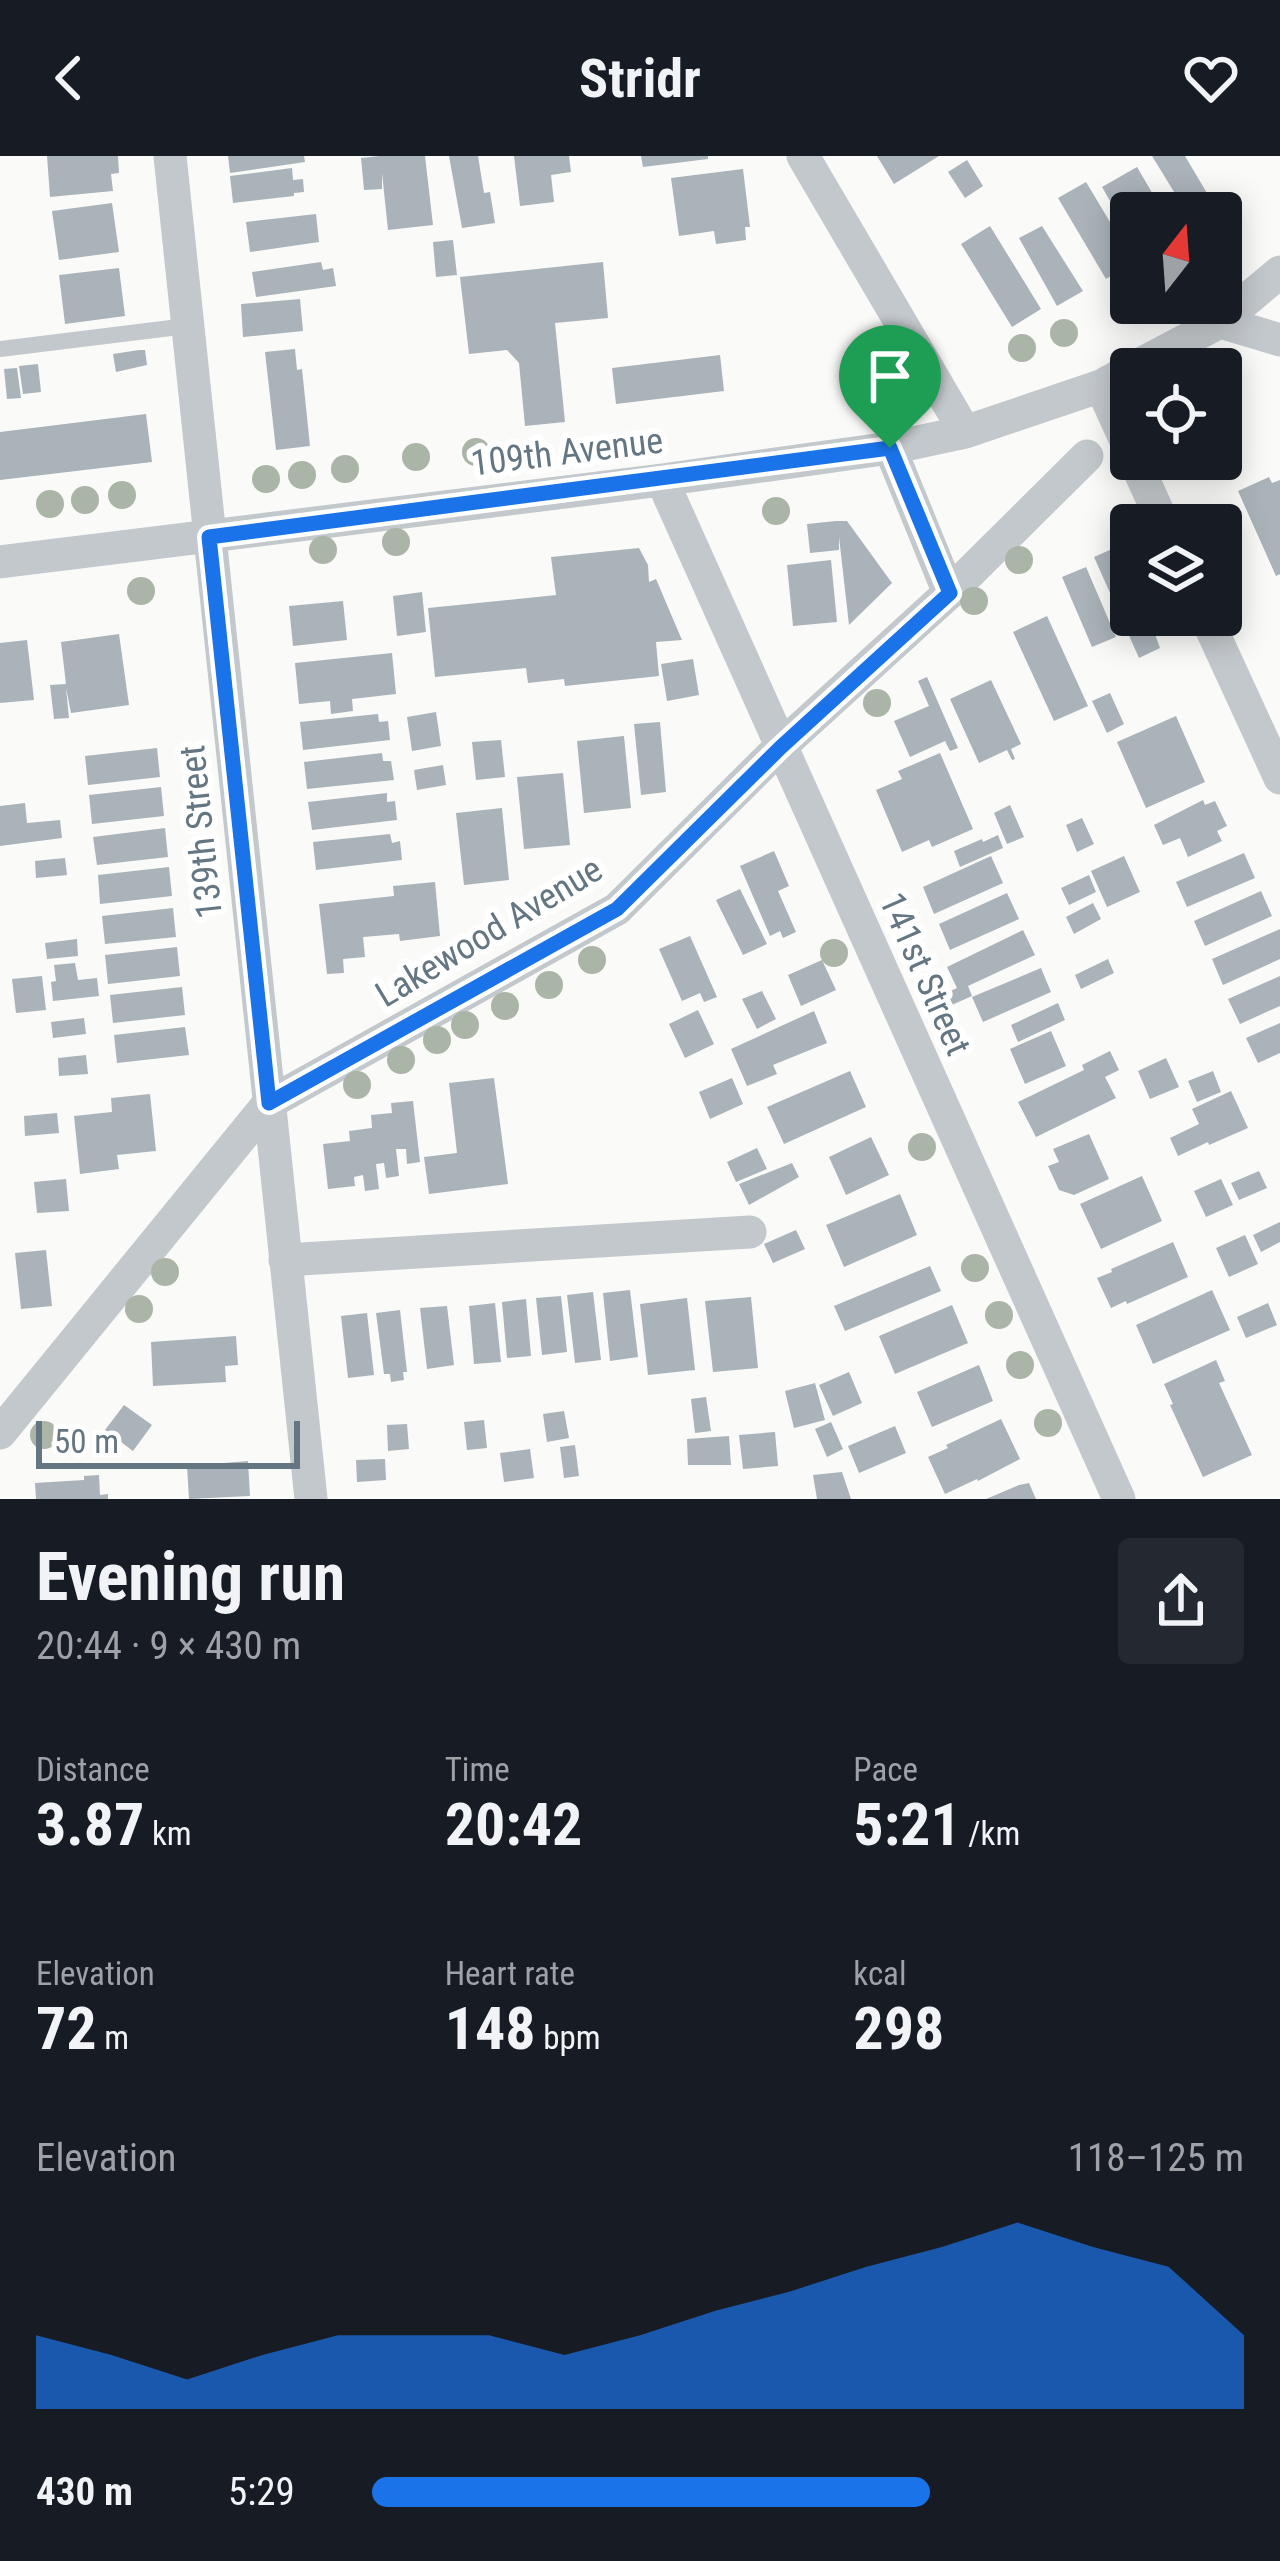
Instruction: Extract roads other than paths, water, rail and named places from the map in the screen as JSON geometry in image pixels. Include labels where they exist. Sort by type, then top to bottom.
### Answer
[{"type":"street","name":"139th Street","points":[[170,156],[311,1499]]},
{"type":"street","points":[[802,156],[965,432]]},
{"type":"street","points":[[1242,304],[1280,272]]},
{"type":"street","name":"109th Avenue","points":[[1171,348],[1216,324]]},
{"type":"street","points":[[1227,324],[1280,340]]},
{"type":"street","name":"109th Avenue","points":[[0,562],[890,448],[965,432],[1110,381]]},
{"type":"street","points":[[1100,386],[1110,408]]},
{"type":"street","points":[[890,448],[950,593]]},
{"type":"street","name":"Lakewood Avenue","points":[[0,1433],[269,1103],[617,909],[1088,456]]},
{"type":"street","name":"141st Street","points":[[662,480],[1119,1499]]},
{"type":"street","points":[[1215,636],[1280,778]]},
{"type":"street","points":[[285,1260],[750,1232]]},
{"type":"lane","points":[[0,349],[188,326]]}]
